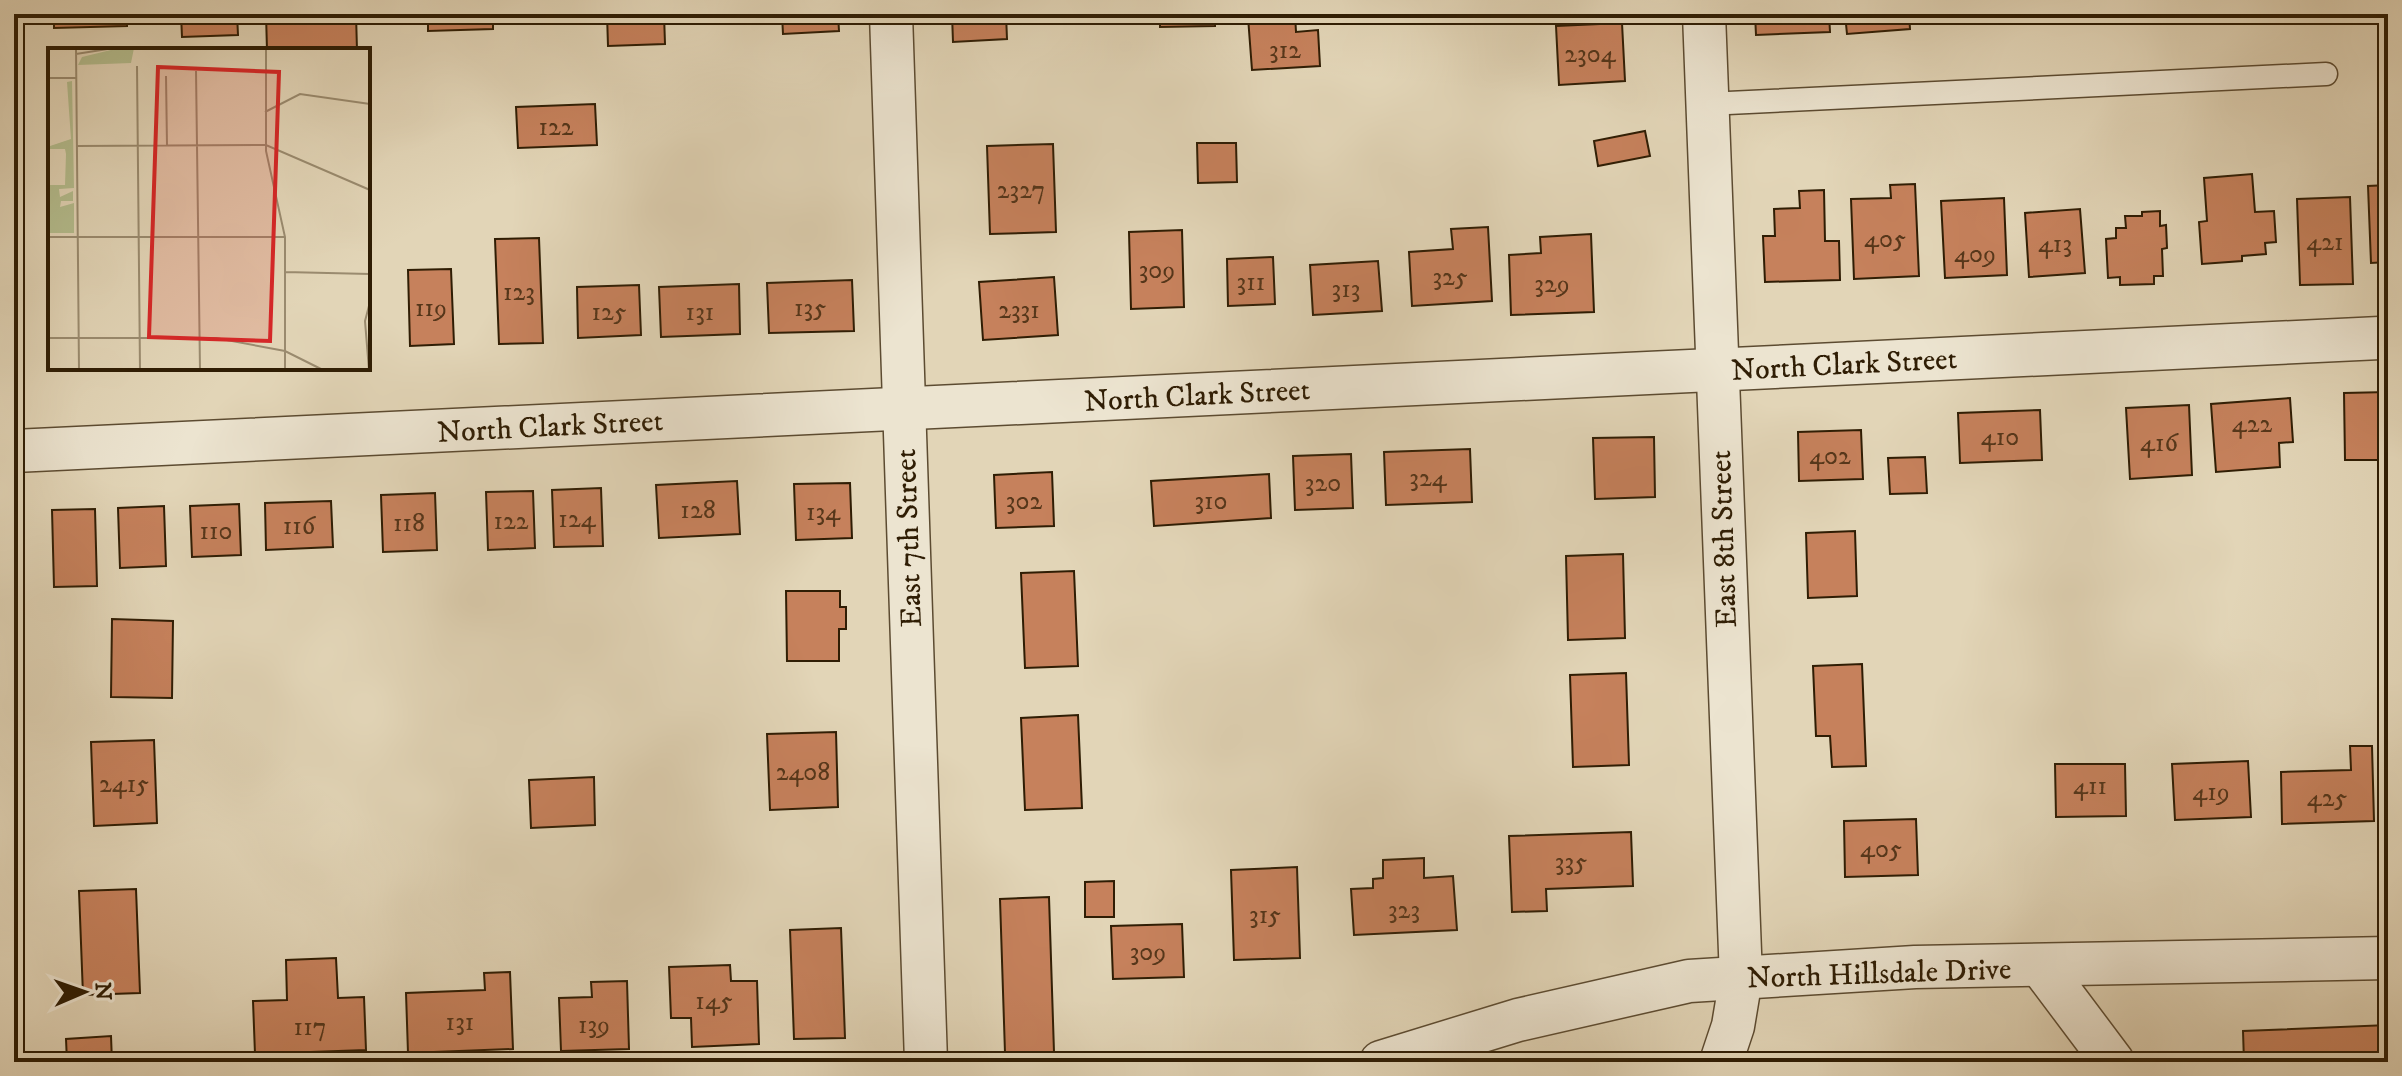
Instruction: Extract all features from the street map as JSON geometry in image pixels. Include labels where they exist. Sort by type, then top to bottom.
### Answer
[{"type":"street","name":"East 7th Street","points":[[891,14],[926,1062]]},
{"type":"street","name":"East 8th Street","points":[[1704,14],[1741,978],[1733,1026],[1721,1062]]},
{"type":"street","name":"North Clark Street","points":[[14,451],[2380,338]]},
{"type":"street","name":"North Hillsdale Drive","points":[[1381,1062],[1518,1020],[1689,981],[1915,967],[2388,958]]},
{"type":"street","points":[[2041,966],[2113,1062]]},
{"type":"lane","points":[[1707,104],[2326,74]]},
{"type":"building","points":[[54,14],[127,14],[127,26],[54,28]]},
{"type":"building","points":[[181,14],[237,14],[238,35],[182,37]]},
{"type":"building","points":[[266,14],[356,14],[357,48],[267,48]]},
{"type":"building","points":[[428,14],[493,14],[493,29],[428,31]]},
{"type":"building","points":[[607,14],[664,14],[665,44],[608,46]]},
{"type":"building","points":[[782,14],[838,14],[839,31],[783,34]]},
{"type":"building","points":[[952,14],[1006,14],[1007,39],[953,42]]},
{"type":"building","points":[[1059,14],[1127,14],[1127,18],[1060,20]]},
{"type":"building","points":[[1160,14],[1215,14],[1215,26],[1160,27]]},
{"type":"building","points":[[1295,14],[1296,32],[1318,30],[1320,66],[1252,70],[1248,17]]},
{"type":"building","points":[[1755,14],[1829,14],[1830,32],[1756,35]]},
{"type":"building","points":[[1845,14],[1909,14],[1910,29],[1847,34]]},
{"type":"building","points":[[1622,23],[1625,81],[1559,85],[1556,26]]},
{"type":"building","points":[[595,104],[597,145],[518,148],[516,107]]},
{"type":"building","points":[[1645,131],[1650,156],[1598,166],[1594,141]]},
{"type":"building","points":[[1197,143],[1236,143],[1237,182],[1198,183]]},
{"type":"building","points":[[1053,144],[1056,232],[990,234],[987,146]]},
{"type":"building","points":[[2252,174],[2255,212],[2274,211],[2276,242],[2265,243],[2266,254],[2242,256],[2242,261],[2202,264],[2199,222],[2207,221],[2204,178]]},
{"type":"building","points":[[1915,184],[1919,276],[1854,279],[1851,199],[1891,198],[1890,185]]},
{"type":"building","points":[[2388,185],[2388,262],[2371,263],[2368,186]]},
{"type":"building","points":[[1824,190],[1825,241],[1839,241],[1840,280],[1765,282],[1763,236],[1775,236],[1774,209],[1800,208],[1799,191]]},
{"type":"building","points":[[2350,197],[2353,284],[2300,285],[2297,199]]},
{"type":"building","points":[[2004,198],[2007,275],[1945,278],[1941,201]]},
{"type":"building","points":[[2080,209],[2085,273],[2029,277],[2025,213]]},
{"type":"building","points":[[2160,211],[2160,226],[2166,225],[2167,248],[2162,249],[2163,276],[2154,276],[2154,284],[2120,285],[2120,277],[2108,278],[2106,239],[2116,238],[2116,228],[2126,228],[2125,216],[2142,216],[2142,212]]},
{"type":"building","points":[[1488,227],[1492,301],[1412,306],[1409,252],[1453,249],[1451,229]]},
{"type":"building","points":[[1182,230],[1184,307],[1131,309],[1129,232]]},
{"type":"building","points":[[1591,234],[1594,312],[1511,315],[1509,255],[1541,253],[1540,237]]},
{"type":"building","points":[[539,238],[543,343],[499,344],[495,239]]},
{"type":"building","points":[[1273,257],[1275,304],[1228,306],[1227,259]]},
{"type":"building","points":[[1378,261],[1382,311],[1313,315],[1310,265]]},
{"type":"building","points":[[451,269],[454,344],[410,346],[408,270]]},
{"type":"building","points":[[1054,277],[1058,335],[983,340],[979,282]]},
{"type":"building","points":[[852,280],[854,331],[769,333],[767,283]]},
{"type":"building","points":[[739,284],[740,334],[661,337],[659,287]]},
{"type":"building","points":[[639,285],[641,335],[578,338],[577,287]]},
{"type":"building","points":[[2388,392],[2388,460],[2345,460],[2344,393]]},
{"type":"building","points":[[2290,398],[2293,442],[2279,443],[2280,467],[2216,472],[2211,404]]},
{"type":"building","points":[[2189,405],[2192,475],[2130,479],[2126,408]]},
{"type":"building","points":[[2040,410],[2042,460],[1960,463],[1958,413]]},
{"type":"building","points":[[1861,430],[1863,479],[1799,481],[1798,432]]},
{"type":"building","points":[[1654,437],[1655,497],[1595,499],[1593,438]]},
{"type":"building","points":[[1470,449],[1472,502],[1386,505],[1384,452]]},
{"type":"building","points":[[1351,454],[1353,508],[1295,510],[1293,456]]},
{"type":"building","points":[[1925,457],[1927,493],[1890,494],[1888,458]]},
{"type":"building","points":[[1052,472],[1054,526],[996,528],[994,475]]},
{"type":"building","points":[[1269,474],[1271,518],[1154,526],[1151,481]]},
{"type":"building","points":[[737,481],[740,534],[659,538],[656,485]]},
{"type":"building","points":[[850,483],[852,538],[796,540],[794,484]]},
{"type":"building","points":[[601,488],[603,546],[554,547],[552,490]]},
{"type":"building","points":[[533,491],[535,548],[488,550],[486,492]]},
{"type":"building","points":[[435,493],[437,550],[383,552],[381,495]]},
{"type":"building","points":[[331,501],[333,547],[266,550],[265,503]]},
{"type":"building","points":[[239,504],[241,555],[192,557],[190,506]]},
{"type":"building","points":[[164,506],[166,566],[120,568],[118,508]]},
{"type":"building","points":[[95,509],[97,586],[54,587],[52,510]]},
{"type":"building","points":[[1855,531],[1857,596],[1808,598],[1806,533]]},
{"type":"building","points":[[1623,554],[1625,638],[1568,640],[1566,556]]},
{"type":"building","points":[[1074,571],[1078,666],[1025,668],[1021,573]]},
{"type":"building","points":[[786,591],[840,591],[840,607],[846,607],[846,629],[839,629],[839,661],[787,661]]},
{"type":"building","points":[[112,619],[173,621],[172,698],[111,697]]},
{"type":"building","points":[[1862,664],[1866,766],[1832,767],[1830,736],[1816,736],[1813,666]]},
{"type":"building","points":[[1626,673],[1629,765],[1573,767],[1570,675]]},
{"type":"building","points":[[1078,715],[1082,808],[1025,810],[1021,718]]},
{"type":"building","points":[[836,732],[838,807],[770,810],[767,734]]},
{"type":"building","points":[[154,740],[157,823],[94,826],[91,742]]},
{"type":"building","points":[[2350,746],[2372,746],[2374,821],[2282,824],[2281,772],[2351,770]]},
{"type":"building","points":[[2248,761],[2251,817],[2175,820],[2172,764]]},
{"type":"building","points":[[2055,764],[2125,764],[2126,816],[2056,817]]},
{"type":"building","points":[[594,777],[595,825],[531,828],[529,780]]},
{"type":"building","points":[[1916,819],[1918,875],[1845,877],[1844,821]]},
{"type":"building","points":[[1631,832],[1633,886],[1546,889],[1547,911],[1512,912],[1509,836]]},
{"type":"building","points":[[1424,858],[1424,878],[1453,876],[1457,930],[1354,935],[1351,889],[1373,888],[1373,879],[1383,878],[1383,860]]},
{"type":"building","points":[[1297,867],[1300,958],[1234,960],[1231,870]]},
{"type":"building","points":[[1114,881],[1114,917],[1085,917],[1085,882]]},
{"type":"building","points":[[136,889],[140,993],[83,995],[79,891]]},
{"type":"building","points":[[1049,897],[1054,1052],[1005,1053],[1000,899]]},
{"type":"building","points":[[1182,924],[1184,977],[1113,979],[1111,926]]},
{"type":"building","points":[[841,928],[845,1038],[794,1039],[790,930]]},
{"type":"building","points":[[336,958],[338,998],[364,997],[366,1050],[255,1054],[253,1001],[287,1000],[286,960]]},
{"type":"building","points":[[730,965],[731,981],[757,981],[759,1044],[692,1047],[691,1018],[671,1018],[669,967]]},
{"type":"building","points":[[510,972],[513,1049],[408,1053],[406,993],[485,990],[484,973]]},
{"type":"building","points":[[627,981],[629,1049],[561,1051],[559,998],[592,997],[591,982]]},
{"type":"building","points":[[2388,1025],[2388,1062],[2244,1062],[2243,1031]]},
{"type":"building","points":[[111,1036],[112,1062],[67,1062],[66,1039]]}]
